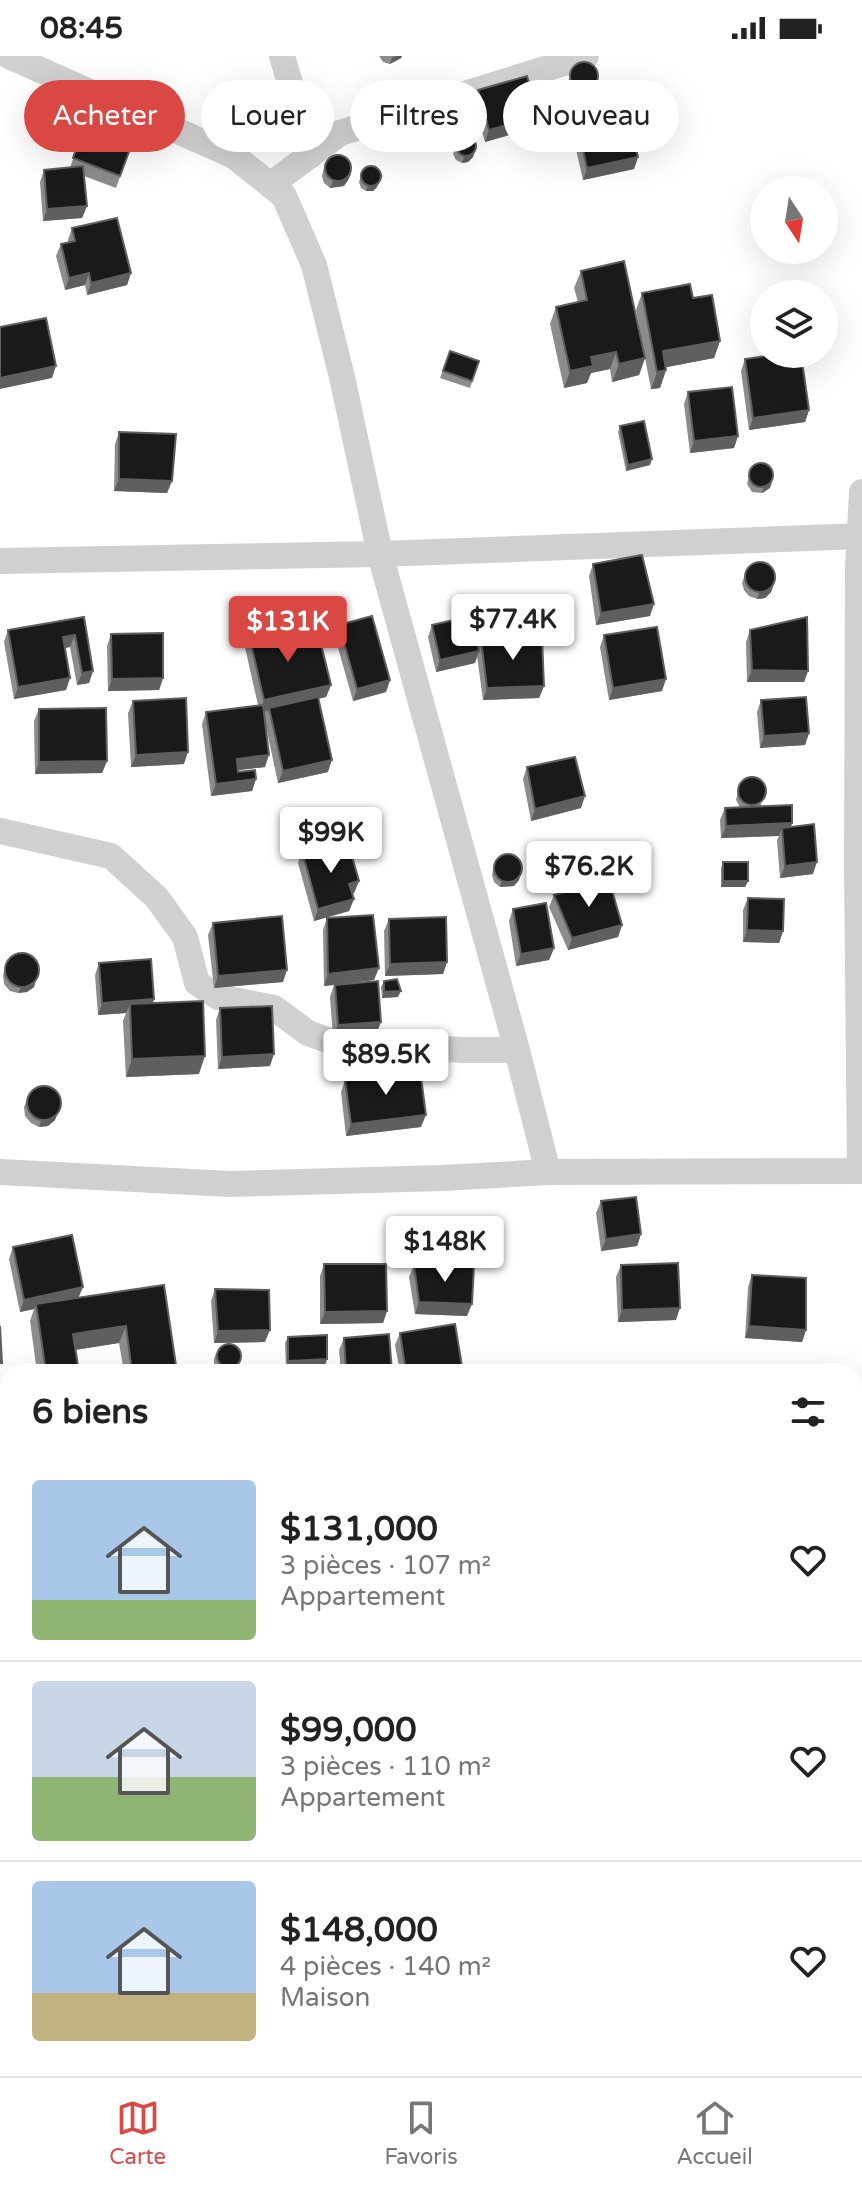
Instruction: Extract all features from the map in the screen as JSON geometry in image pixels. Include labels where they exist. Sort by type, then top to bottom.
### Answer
[{"type":"street","points":[[9,56],[234,156],[284,196],[314,265],[380,554],[548,1172]]},
{"type":"street","points":[[282,56],[311,155]]},
{"type":"street","points":[[270,185],[340,133],[586,56]]},
{"type":"street","points":[[0,1172],[230,1184],[548,1172],[861,1171],[857,865],[862,492]]},
{"type":"street","points":[[0,561],[380,554],[861,536]]},
{"type":"street","points":[[0,831],[111,856],[157,898],[185,937],[197,983],[218,997],[274,1008],[308,1033],[344,1046],[517,1050]]},
{"type":"building","points":[[579,63],[589,63],[597,71],[597,80],[571,80],[571,71]]},
{"type":"building","points":[[503,83],[503,126],[489,130],[487,123],[487,87]]},
{"type":"building","points":[[75,152],[129,152],[120,176],[73,158]]},
{"type":"building","points":[[458,152],[474,152],[466,156]]},
{"type":"building","points":[[583,152],[637,152],[638,157],[587,168]]},
{"type":"building","points":[[338,155],[347,159],[351,168],[347,177],[338,181],[329,177],[325,168],[329,159]]},
{"type":"building","points":[[83,166],[87,206],[47,209],[44,170]]},
{"type":"building","points":[[371,166],[378,169],[381,176],[378,183],[371,186],[364,183],[361,176],[364,169]]},
{"type":"building","points":[[117,218],[131,273],[91,283],[89,273],[69,278],[61,244],[75,241],[72,228]]},
{"type":"building","points":[[624,261],[645,358],[619,364],[616,352],[591,357],[593,366],[570,371],[556,307],[587,300],[581,271]]},
{"type":"building","points":[[690,284],[693,298],[712,295],[720,341],[663,351],[666,370],[657,372],[642,293]]},
{"type":"building","points":[[46,318],[56,366],[0,378],[0,327]]},
{"type":"building","points":[[450,351],[479,361],[472,381],[443,371]]},
{"type":"building","points":[[750,358],[750,368],[803,368],[809,410],[753,418],[745,359]]},
{"type":"building","points":[[732,387],[738,436],[694,441],[688,392]]},
{"type":"building","points":[[644,421],[652,459],[628,465],[620,426]]},
{"type":"building","points":[[119,432],[176,434],[172,481],[119,479]]},
{"type":"building","points":[[761,463],[772,470],[773,475],[766,486],[761,487],[750,480],[749,475],[756,464]]},
{"type":"building","points":[[642,555],[654,604],[601,613],[593,564]]},
{"type":"building","points":[[760,562],[771,566],[775,577],[771,588],[760,592],[749,588],[745,577],[749,566]]},
{"type":"building","points":[[372,616],[390,680],[357,689],[339,625]]},
{"type":"building","points":[[471,616],[479,651],[440,660],[432,625]]},
{"type":"building","points":[[84,617],[93,671],[82,673],[75,635],[63,637],[70,678],[18,687],[8,630]]},
{"type":"building","points":[[807,617],[808,671],[752,670],[750,630]]},
{"type":"building","points":[[271,626],[276,646],[319,636],[331,685],[264,700],[248,631]]},
{"type":"building","points":[[657,627],[666,679],[613,688],[604,635]]},
{"type":"building","points":[[163,633],[163,678],[112,679],[111,634]]},
{"type":"building","points":[[542,638],[544,686],[487,688],[481,639]]},
{"type":"building","points":[[318,697],[332,760],[283,771],[269,708]]},
{"type":"building","points":[[806,697],[809,733],[764,736],[761,700]]},
{"type":"building","points":[[186,698],[188,752],[136,755],[133,701]]},
{"type":"building","points":[[263,705],[269,755],[237,759],[238,772],[255,770],[256,779],[216,784],[206,712]]},
{"type":"building","points":[[106,708],[107,761],[39,762],[39,709]]},
{"type":"building","points":[[575,757],[585,796],[535,809],[527,767]]},
{"type":"building","points":[[752,777],[762,781],[766,791],[762,801],[752,805],[742,801],[738,791],[742,781]]},
{"type":"building","points":[[792,805],[792,823],[726,826],[725,808]]},
{"type":"building","points":[[814,824],[817,862],[785,866],[782,828]]},
{"type":"building","points":[[321,846],[323,853],[349,846],[359,881],[349,884],[354,899],[318,909],[302,851]]},
{"type":"building","points":[[508,854],[518,858],[522,868],[518,878],[508,882],[498,878],[494,868],[498,858]]},
{"type":"building","points":[[723,862],[748,862],[748,881],[723,881]]},
{"type":"building","points":[[609,880],[622,925],[572,938],[554,895]]},
{"type":"building","points":[[748,898],[784,899],[783,931],[747,930]]},
{"type":"building","points":[[546,903],[554,948],[521,954],[513,909]]},
{"type":"building","points":[[373,915],[379,968],[328,974],[327,918]]},
{"type":"building","points":[[282,916],[287,970],[218,976],[213,923]]},
{"type":"building","points":[[446,917],[447,962],[390,964],[389,919]]},
{"type":"building","points":[[22,953],[34,958],[39,970],[34,982],[22,987],[10,982],[5,970],[10,958]]},
{"type":"building","points":[[151,959],[154,999],[102,1003],[99,963]]},
{"type":"building","points":[[397,979],[401,991],[384,992],[384,981]]},
{"type":"building","points":[[378,981],[381,1022],[338,1025],[335,985]]},
{"type":"building","points":[[203,1001],[205,1056],[132,1059],[130,1004]]},
{"type":"building","points":[[272,1006],[274,1054],[222,1057],[220,1008]]},
{"type":"building","points":[[420,1070],[426,1115],[351,1124],[345,1080]]},
{"type":"building","points":[[44,1086],[56,1091],[61,1103],[56,1115],[44,1120],[32,1115],[27,1103],[32,1091]]},
{"type":"building","points":[[636,1197],[641,1234],[606,1239],[601,1201]]},
{"type":"building","points":[[72,1235],[83,1287],[24,1300],[13,1247]]},
{"type":"building","points":[[678,1263],[680,1308],[622,1310],[621,1265]]},
{"type":"building","points":[[324,1264],[386,1264],[387,1311],[325,1312]]},
{"type":"building","points":[[414,1265],[474,1265],[472,1304],[419,1302]]},
{"type":"building","points":[[752,1275],[806,1278],[806,1330],[749,1326]]},
{"type":"building","points":[[164,1285],[176,1364],[131,1364],[126,1326],[73,1334],[78,1364],[45,1364],[36,1304]]},
{"type":"building","points":[[215,1289],[269,1290],[270,1330],[218,1331]]},
{"type":"building","points":[[455,1324],[462,1364],[405,1364],[400,1333]]},
{"type":"building","points":[[389,1334],[391,1364],[346,1364],[344,1338]]},
{"type":"building","points":[[327,1335],[327,1359],[288,1361],[288,1337]]},
{"type":"building","points":[[224,1344],[234,1344],[241,1351],[239,1364],[219,1364],[217,1361],[217,1351]]}]
